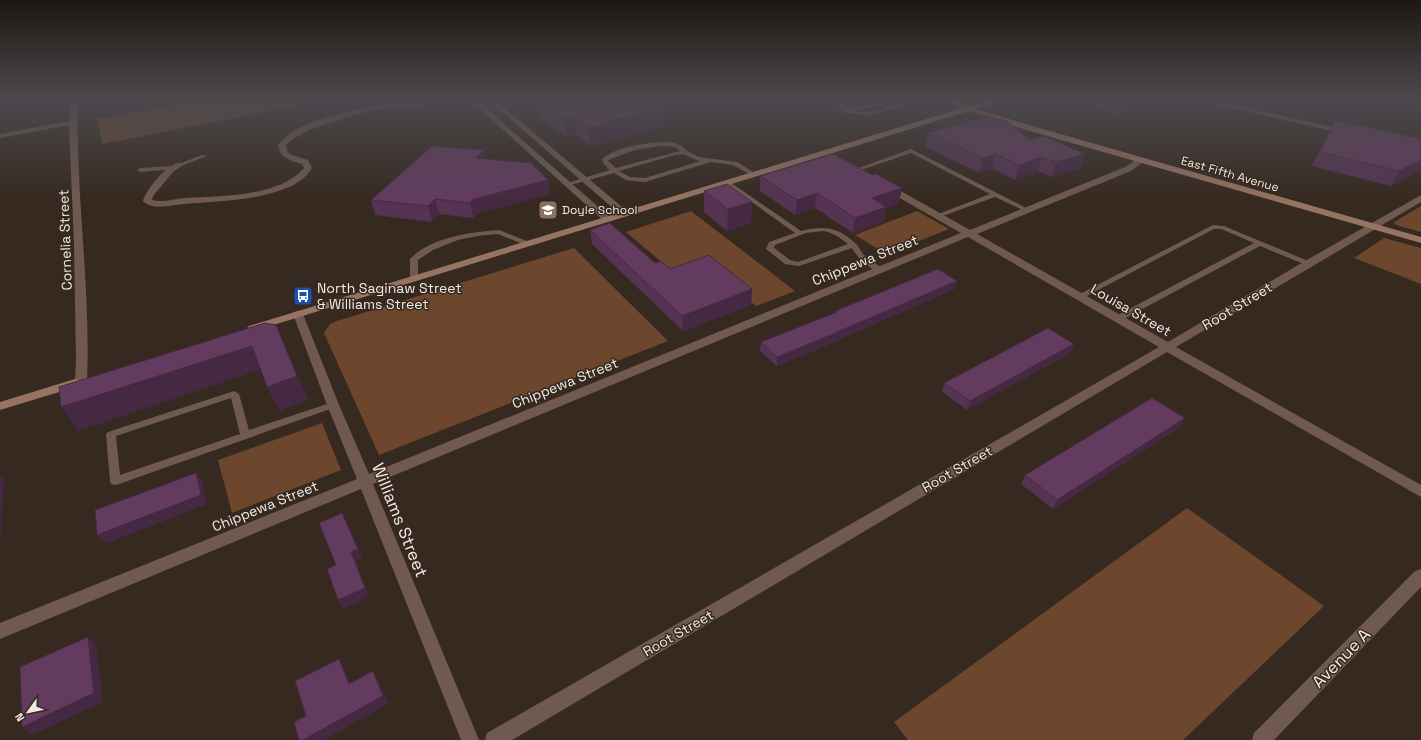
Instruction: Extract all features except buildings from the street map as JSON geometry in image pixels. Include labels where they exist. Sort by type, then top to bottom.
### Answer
[{"type":"main road","points":[[243,331],[888,133]]},
{"type":"main road","name":"East Fifth Avenue","points":[[1045,133],[1140,161],[1421,240]]},
{"type":"main road","points":[[0,406],[85,380]]},
{"type":"street","points":[[0,136],[23,133]]},
{"type":"street","points":[[0,143],[43,133]]},
{"type":"street","name":"Cornelia Street","points":[[74,133],[80,244],[82,360],[85,380]]},
{"type":"street","points":[[175,167],[148,195],[146,200],[148,202],[228,198],[277,188],[297,179],[305,173],[308,168],[305,162],[289,157],[283,152],[282,147],[285,140],[299,133]]},
{"type":"street","points":[[511,133],[607,219]]},
{"type":"street","points":[[529,133],[625,214]]},
{"type":"street","name":"Louisa Street","points":[[827,151],[848,165],[1421,492]]},
{"type":"street","name":"Chippewa Street","points":[[0,631],[880,270],[970,235],[1128,169],[1140,161]]},
{"type":"street","name":"Root Street","points":[[494,740],[1167,348],[1421,198]]},
{"type":"street","name":"Williams Street","points":[[298,314],[333,405],[470,740]]},
{"type":"street","name":"Avenue A","points":[[1261,740],[1421,576]]},
{"type":"lane","points":[[685,152],[684,148],[677,144],[655,144],[610,156],[606,159],[606,163],[625,178],[634,181],[645,180],[712,160]]},
{"type":"lane","points":[[848,165],[911,151],[1027,210]]},
{"type":"lane","points":[[567,184],[675,153],[685,152],[698,158],[735,163],[753,174]]},
{"type":"lane","points":[[140,170],[175,167],[204,156]]},
{"type":"lane","points":[[727,182],[801,234]]},
{"type":"lane","points":[[938,216],[996,194]]},
{"type":"lane","points":[[1078,297],[1213,227],[1222,227],[1309,263]]},
{"type":"lane","points":[[853,245],[799,264],[788,262],[770,249],[772,244],[823,228],[833,230],[853,245],[861,256],[880,270]]},
{"type":"lane","points":[[414,278],[414,259],[430,248],[456,238],[499,232],[528,244]]},
{"type":"lane","points":[[1117,319],[1260,243]]},
{"type":"lane","points":[[246,436],[234,394],[111,434],[115,481],[183,458],[246,436],[333,405]]},
{"type":"shaded area","points":[[100,133],[160,133],[102,144]]},
{"type":"shaded area","points":[[1421,206],[1421,232],[1393,223]]},
{"type":"shaded area","points":[[691,211],[795,291],[756,306],[701,261],[672,271],[626,232]]},
{"type":"shaded area","points":[[917,211],[949,229],[886,254],[855,235]]},
{"type":"shaded area","points":[[1384,238],[1421,248],[1421,284],[1354,258]]},
{"type":"shaded area","points":[[574,248],[668,341],[379,455],[324,333],[330,324]]},
{"type":"shaded area","points":[[322,423],[341,470],[232,513],[218,460]]},
{"type":"shaded area","points":[[1187,508],[1324,606],[1183,740],[908,740],[894,722]]},
{"type":"place","name":"Doyle School","points":[[548,210]]},
{"type":"place","name":"North Saginaw Street & Williams Street","points":[[303,296]]}]
